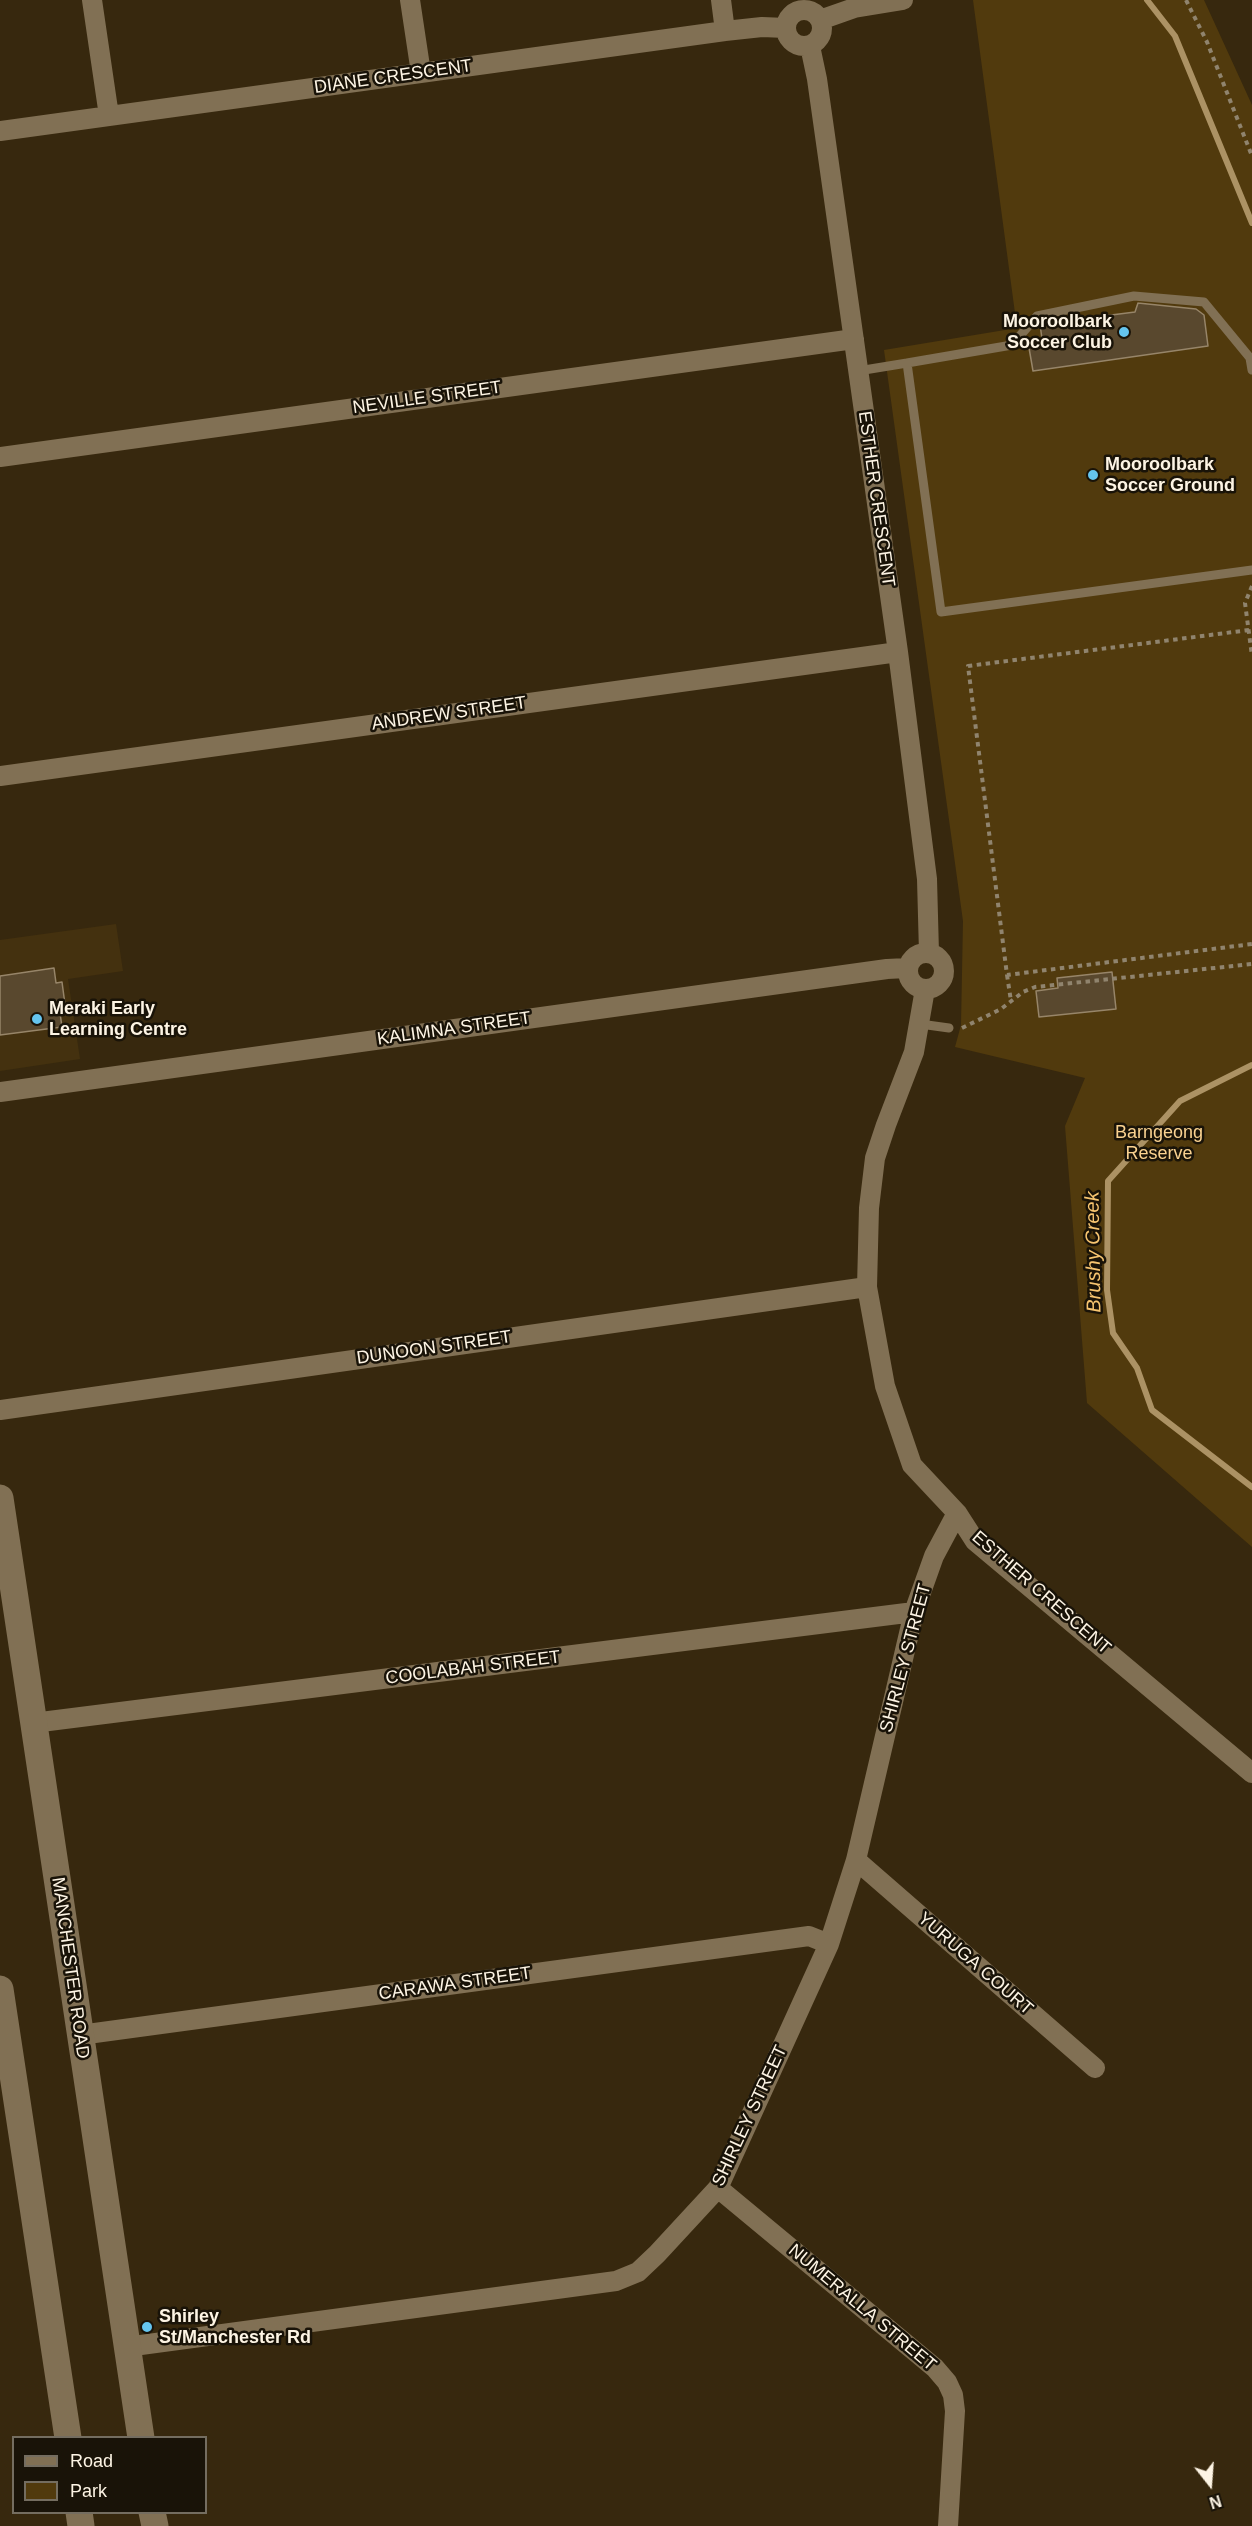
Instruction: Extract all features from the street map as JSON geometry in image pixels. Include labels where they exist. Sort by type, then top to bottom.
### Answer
[{"type":"main road","name":"MANCHESTER ROAD","points":[[0,1498],[141,2436]]},
{"type":"main road","points":[[0,1989],[68,2436]]},
{"type":"street","points":[[92,0],[109,116]]},
{"type":"street","points":[[410,0],[421,73]]},
{"type":"street","points":[[721,0],[725,31]]},
{"type":"street","points":[[820,20],[854,8],[903,0]]},
{"type":"street","points":[[801,10],[813,13],[820,20],[822,33],[810,46],[795,44],[788,38],[786,28],[790,17],[801,10]]},
{"type":"street","name":"DIANE CRESCENT","points":[[0,131],[725,31],[762,27],[786,28]]},
{"type":"street","name":"ESTHER CRESCENT","points":[[810,46],[817,79],[898,652],[927,879],[929,953]]},
{"type":"street","name":"NEVILLE STREET","points":[[0,457],[854,339]]},
{"type":"street","name":"ANDREW STREET","points":[[0,776],[898,652]]},
{"type":"street","points":[[929,953],[934,954],[942,963],[944,975],[937,985],[925,989],[915,986],[910,981],[907,968],[916,955],[929,953]]},
{"type":"street","name":"KALIMNA STREET","points":[[0,1092],[907,968]]},
{"type":"street","name":"ESTHER CRESCENT","points":[[925,989],[914,1052],[885,1125],[876,1158],[869,1208],[867,1287],[885,1386],[912,1465],[957,1513],[975,1541],[1252,1773]]},
{"type":"street","name":"DUNOON STREET","points":[[0,1410],[867,1287]]},
{"type":"street","name":"SHIRLEY STREET","points":[[126,2348],[616,2281],[638,2272],[718,2188],[829,1944],[856,1860],[914,1612],[934,1556],[957,1513]]},
{"type":"street","name":"COOLABAH STREET","points":[[33,1724],[914,1612]]},
{"type":"street","name":"YURUGA COURT","points":[[856,1860],[1095,2068]]},
{"type":"street","name":"CARAWA STREET","points":[[80,2036],[809,1936],[829,1944]]},
{"type":"street","name":"NUMERALLA STREET","points":[[718,2188],[935,2368],[947,2382],[956,2410],[948,2526]]},
{"type":"lane","points":[[858,372],[1011,345],[1037,316],[1134,296],[1204,302],[1250,358],[1252,370]]},
{"type":"lane","points":[[907,363],[941,612],[1252,570]]},
{"type":"lane","points":[[920,1024],[949,1028]]},
{"type":"path","points":[[1186,0],[1208,42],[1252,156]]},
{"type":"path","points":[[1252,586],[1245,603],[1252,656]]},
{"type":"path","points":[[1011,1001],[968,666],[1249,630]]},
{"type":"path","points":[[1007,975],[1252,944]]},
{"type":"path","points":[[949,1028],[968,1027],[1035,987],[1252,964]]},
{"type":"shaded area","name":"Meraki Early Learning Centre","points":[[116,924],[123,971],[68,979],[80,1059],[0,1071],[0,940]]},
{"type":"green space","name":"Barngeong Reserve","points":[[973,0],[1204,0],[1252,105],[1252,1547],[1087,1403],[1065,1126],[1085,1078],[955,1047],[961,1025],[963,921],[884,350],[1017,328]]},
{"type":"building","name":"Mooroolbark Soccer Club","points":[[1138,303],[1196,309],[1204,315],[1208,346],[1033,371],[1028,342],[1042,339],[1040,324],[1135,312]]},
{"type":"building","points":[[54,968],[56,983],[62,982],[66,1012],[60,1013],[62,1027],[0,1035],[0,976]]},
{"type":"building","points":[[1112,972],[1116,1009],[1039,1017],[1036,991],[1058,988],[1057,978]]},
{"type":"waterway","name":"Brushy Creek","points":[[1147,0],[1175,36],[1252,223]]},
{"type":"waterway","name":"Brushy Creek","points":[[1252,1065],[1180,1101],[1108,1181],[1107,1290],[1113,1333],[1137,1368],[1152,1410],[1252,1487]]},
{"type":"place","name":"Mooroolbark Soccer Club","points":[[1124,332]]},
{"type":"place","name":"Mooroolbark Soccer Ground","points":[[1093,475]]},
{"type":"place","name":"Meraki Early Learning Centre","points":[[37,1019]]},
{"type":"place","name":"Shirley St/Manchester Rd","points":[[147,2327]]}]
